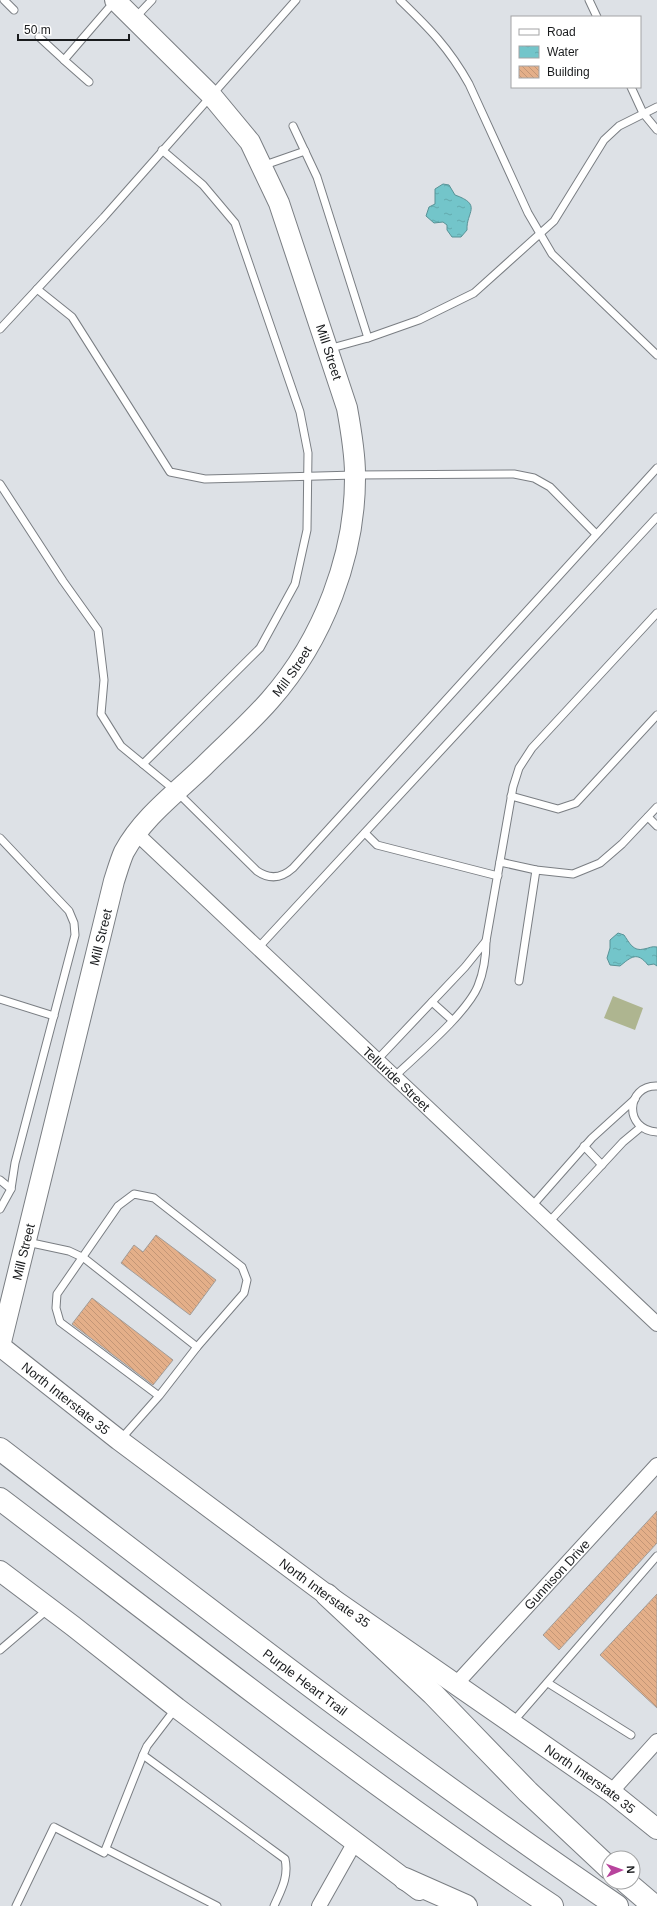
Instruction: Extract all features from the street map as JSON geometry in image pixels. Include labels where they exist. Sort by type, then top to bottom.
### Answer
[{"type":"highway","name":"Purple Heart Trail","points":[[0,1449],[350,1716],[517,1838],[617,1906]]},
{"type":"highway","points":[[0,1499],[315,1739],[419,1815],[552,1906]]},
{"type":"highway","points":[[327,1595],[433,1694],[528,1792],[601,1860]]},
{"type":"highway","points":[[405,1880],[466,1906]]},
{"type":"highway","points":[[635,1890],[654,1906]]},
{"type":"street","name":"Mill Street","points":[[0,1346],[24,1241],[114,881],[123,854],[136,833],[154,812],[177,792],[270,700],[303,656],[329,605],[346,552],[353,511],[355,475],[353,440],[347,408],[279,203],[262,166],[250,142],[211,95],[135,18],[115,0]]},
{"type":"street","name":"Telluride Street","points":[[136,833],[657,1324]]},
{"type":"street","name":"North Interstate 35","points":[[0,1346],[119,1440],[327,1595],[611,1792],[657,1829]]},
{"type":"street","name":"Gunnison Drive","points":[[456,1684],[657,1465]]},
{"type":"street","points":[[0,1571],[50,1608],[176,1708],[441,1906]]},
{"type":"street","points":[[611,1792],[657,1741]]},
{"type":"street","points":[[319,1906],[354,1842]]},
{"type":"lane","points":[[4,0],[14,10]]},
{"type":"lane","points":[[64,60],[115,0]]},
{"type":"lane","points":[[135,18],[152,0]]},
{"type":"lane","points":[[0,329],[296,0]]},
{"type":"lane","points":[[400,0],[442,42],[458,64],[539,233],[552,254],[657,355]]},
{"type":"lane","points":[[589,0],[597,16]]},
{"type":"lane","points":[[39,37],[89,82]]},
{"type":"lane","points":[[631,88],[643,113],[657,130]]},
{"type":"lane","points":[[327,349],[368,338],[419,320],[474,294],[539,233],[554,221],[604,140],[619,126],[657,107]]},
{"type":"lane","points":[[293,126],[317,177],[368,338]]},
{"type":"lane","points":[[143,764],[260,648],[295,584],[308,530],[308,454],[300,412],[235,223],[204,185],[162,150]]},
{"type":"lane","points":[[262,166],[305,151]]},
{"type":"lane","points":[[37,289],[72,317],[170,472],[205,479],[355,475],[514,474],[534,478],[550,487],[596,534]]},
{"type":"lane","points":[[0,484],[63,581],[98,630],[104,680],[101,714],[121,746],[177,792],[257,871],[270,877],[278,877],[288,873],[657,468]]},
{"type":"lane","points":[[258,948],[657,517]]},
{"type":"lane","points":[[394,1077],[468,1005],[478,987],[486,962],[486,941],[511,796],[518,768],[532,748],[657,613]]},
{"type":"lane","points":[[511,796],[558,809],[576,803],[657,715]]},
{"type":"lane","points":[[500,862],[536,870],[573,874],[600,863],[622,844],[657,807]]},
{"type":"lane","points":[[648,817],[657,826]]},
{"type":"lane","points":[[365,833],[377,845],[498,876]]},
{"type":"lane","points":[[0,838],[69,911],[72,917],[75,934],[15,1163],[11,1189],[0,1209]]},
{"type":"lane","points":[[519,981],[536,870]]},
{"type":"lane","points":[[377,1060],[432,1002],[486,941]]},
{"type":"lane","points":[[0,999],[54,1016]]},
{"type":"lane","points":[[432,1002],[452,1020]]},
{"type":"lane","points":[[532,1206],[584,1146],[635,1099],[640,1092],[647,1088],[657,1086]]},
{"type":"lane","points":[[635,1099],[632,1106],[633,1114],[641,1128],[649,1132],[657,1132]]},
{"type":"lane","points":[[549,1222],[622,1142],[641,1128]]},
{"type":"lane","points":[[584,1146],[602,1165]]},
{"type":"lane","points":[[0,1180],[11,1189]]},
{"type":"lane","points":[[119,1440],[159,1396],[244,1293],[247,1280],[242,1267],[154,1198],[134,1194],[118,1206],[84,1258],[57,1294],[56,1308],[60,1322],[159,1396]]},
{"type":"lane","points":[[24,1241],[69,1251],[84,1258],[198,1347]]},
{"type":"lane","points":[[511,1723],[548,1683],[602,1617],[657,1556]]},
{"type":"lane","points":[[0,1650],[50,1608]]},
{"type":"lane","points":[[548,1683],[632,1735]]},
{"type":"lane","points":[[16,1906],[54,1827],[104,1853],[147,1746],[176,1708]]},
{"type":"lane","points":[[143,1755],[285,1859],[287,1870],[284,1884],[274,1906]]},
{"type":"lane","points":[[106,1849],[217,1906]]},
{"type":"green space","points":[[613,996],[643,1008],[635,1030],[604,1018]]},
{"type":"water","points":[[443,184],[449,185],[455,195],[469,202],[471,206],[467,230],[461,237],[452,237],[447,230],[447,225],[443,222],[434,223],[426,216],[429,207],[435,204],[435,189]]},
{"type":"water","points":[[618,933],[624,935],[634,948],[640,950],[657,947],[657,966],[654,964],[648,965],[641,958],[637,957],[627,960],[620,966],[610,965],[607,958],[610,948],[610,940]]},
{"type":"building","points":[[156,1235],[216,1280],[190,1315],[121,1263],[134,1245],[143,1252]]},
{"type":"building","points":[[92,1298],[173,1360],[153,1385],[72,1324]]},
{"type":"building","points":[[657,1511],[657,1543],[559,1650],[543,1635]]},
{"type":"building","points":[[657,1594],[657,1708],[600,1655]]}]
